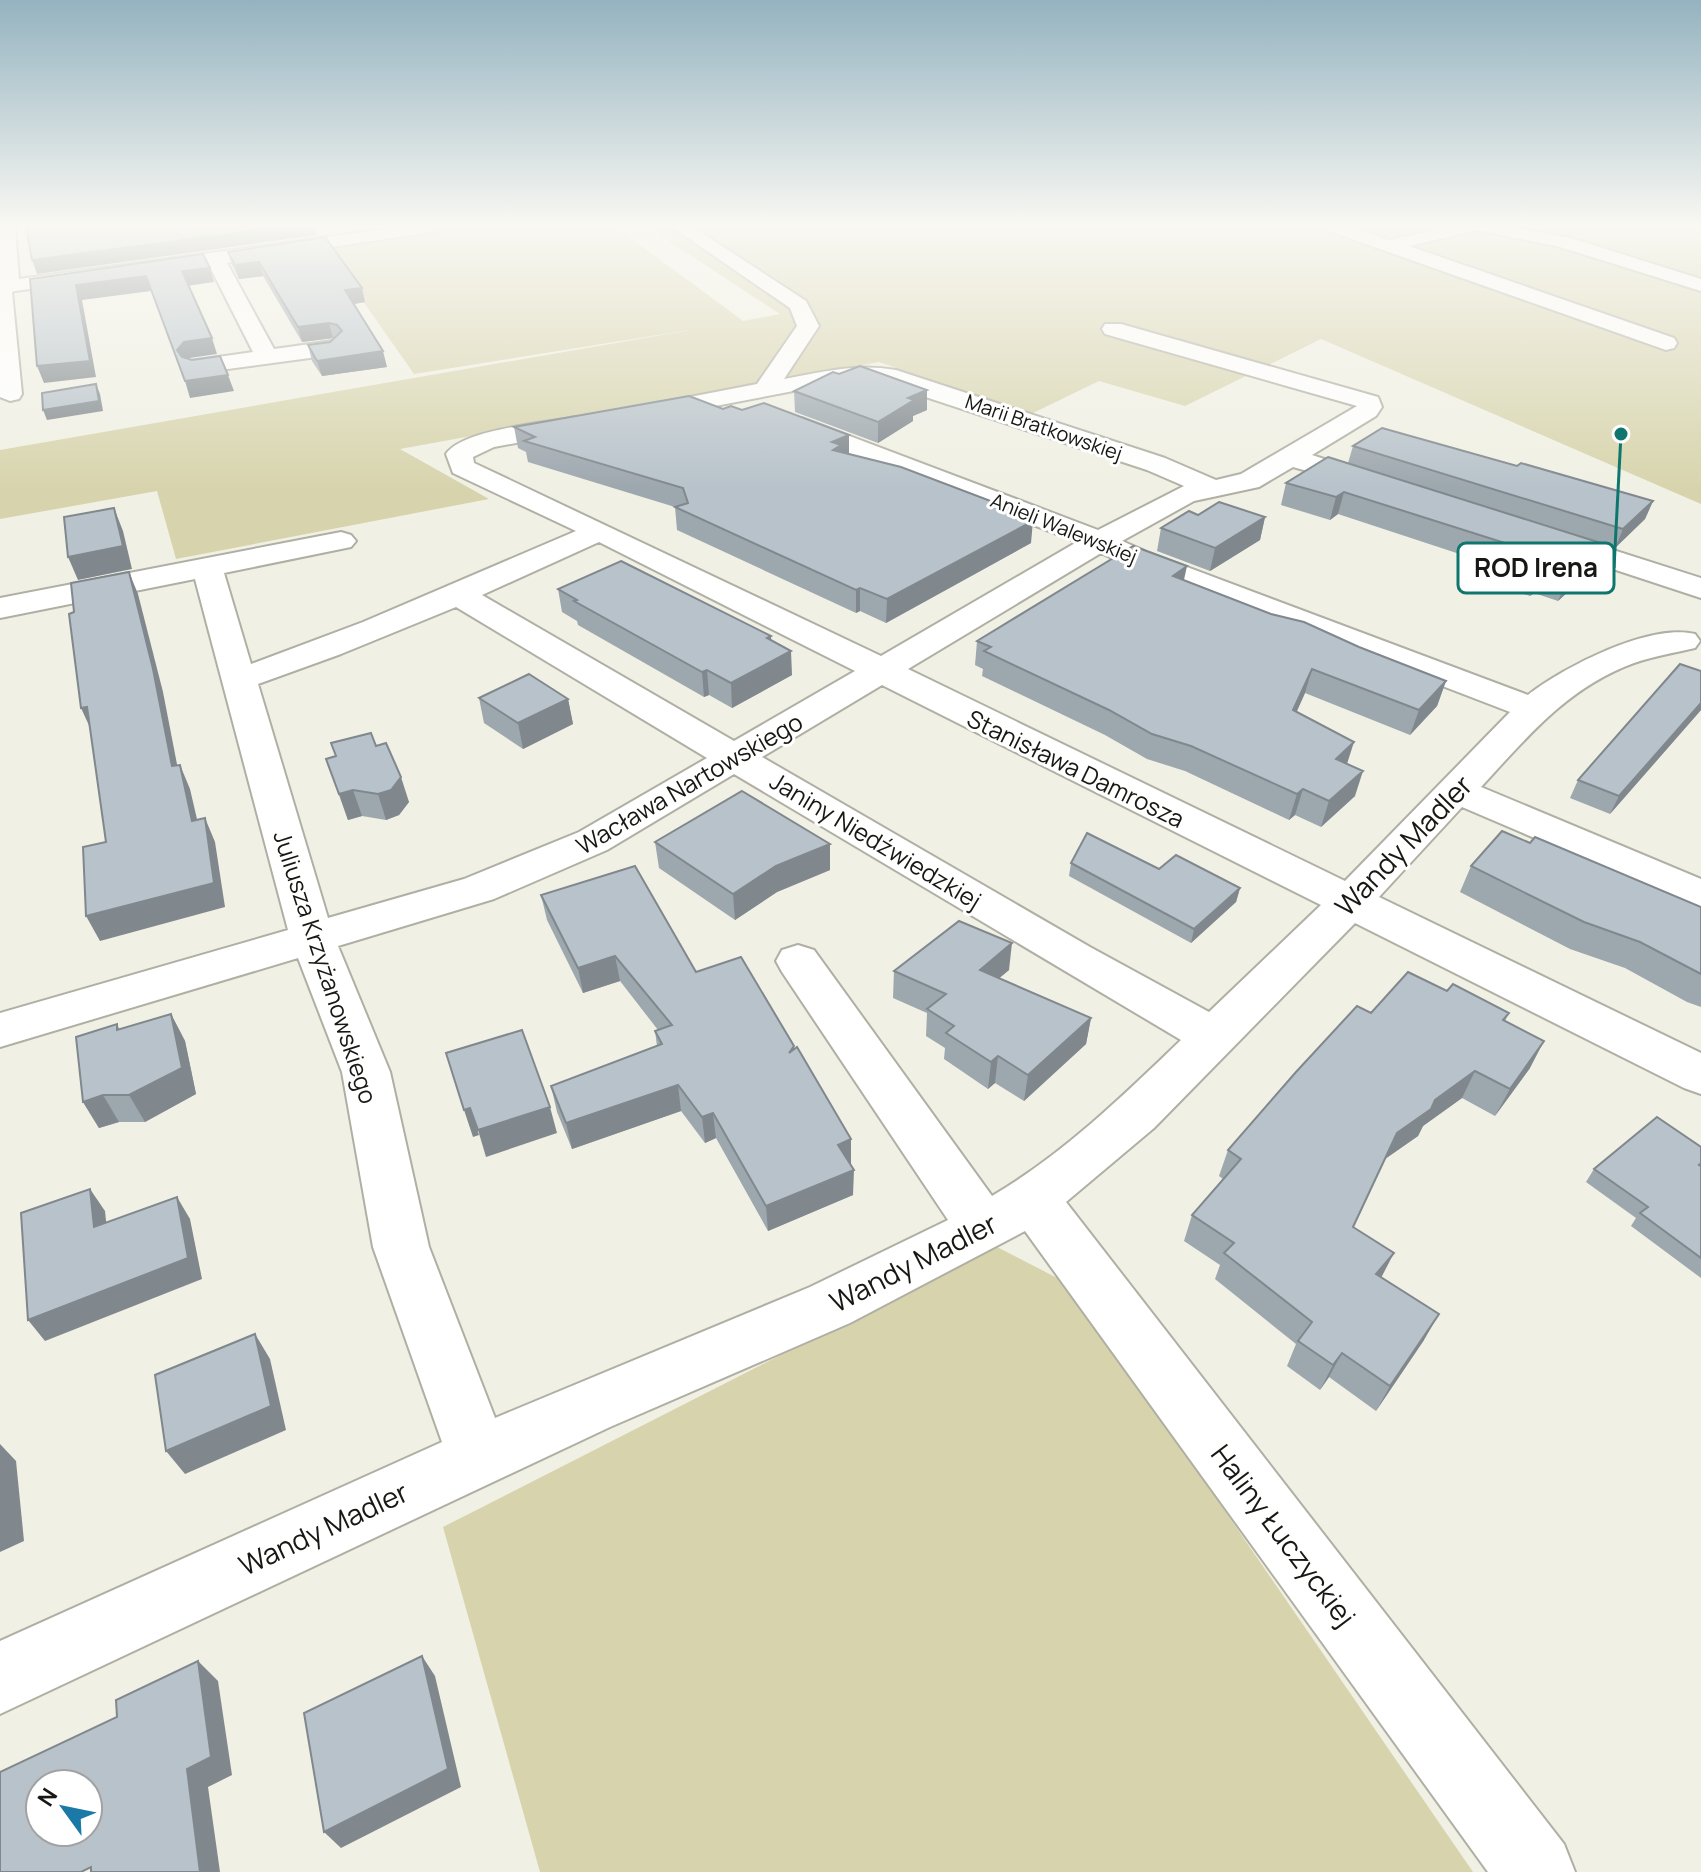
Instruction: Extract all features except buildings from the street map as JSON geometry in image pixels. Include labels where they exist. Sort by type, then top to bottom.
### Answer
[{"type":"street","points":[[3,314],[5,395],[38,394]]},
{"type":"street","points":[[245,314],[267,356]]},
{"type":"street","points":[[765,389],[808,326],[803,314]]},
{"type":"street","points":[[1583,314],[1666,343]]},
{"type":"street","name":"Wacława Nartowskiego","points":[[0,1030],[479,889],[593,841],[1100,541],[1185,494],[1249,481],[1370,407],[1369,402],[1113,329]]},
{"type":"street","points":[[198,366],[332,348]]},
{"type":"street","name":"Marii Bratkowskiej","points":[[459,454],[487,441],[846,374],[874,373],[896,377],[1156,464],[1212,488]]},
{"type":"street","name":"Anieli Walewskiej","points":[[729,398],[1533,709]]},
{"type":"street","name":"Stanisława Damrosza","points":[[459,454],[462,467],[600,531],[1701,1075]]},
{"type":"street","points":[[1290,457],[1349,476]]},
{"type":"street","points":[[1514,527],[1701,589]]},
{"type":"street","points":[[237,680],[282,665],[457,594],[600,531]]},
{"type":"street","points":[[0,608],[341,541]]},
{"type":"street","name":"Juliusza Krzyżanowskiego","points":[[207,567],[313,940],[366,1072],[401,1247],[479,1457]]},
{"type":"street","name":"Janiny Niedźwiedzkiej","points":[[457,594],[1074,958],[1213,1036]]},
{"type":"street","name":"Wandy Madler","points":[[0,1678],[588,1406],[830,1305],[1008,1213],[1136,1114],[1349,903],[1533,709],[1561,686],[1617,655],[1695,634]]},
{"type":"street","points":[[1455,790],[1701,895]]},
{"type":"street","name":"Haliny Łuczyckiej","points":[[798,961],[1008,1213],[1536,1872]]},
{"type":"shaded area","points":[[372,314],[734,314],[743,321],[778,314],[1701,314],[1701,504],[1321,339],[1185,406],[1099,381],[1031,414],[879,362],[400,449],[489,499],[176,559],[157,491],[0,519],[0,450],[696,329],[414,374]]},
{"type":"shaded area","points":[[995,1246],[1069,1284],[1473,1872],[540,1872],[443,1527]]},
{"type":"place","name":"ROD Irena","points":[[1621,434]]}]
